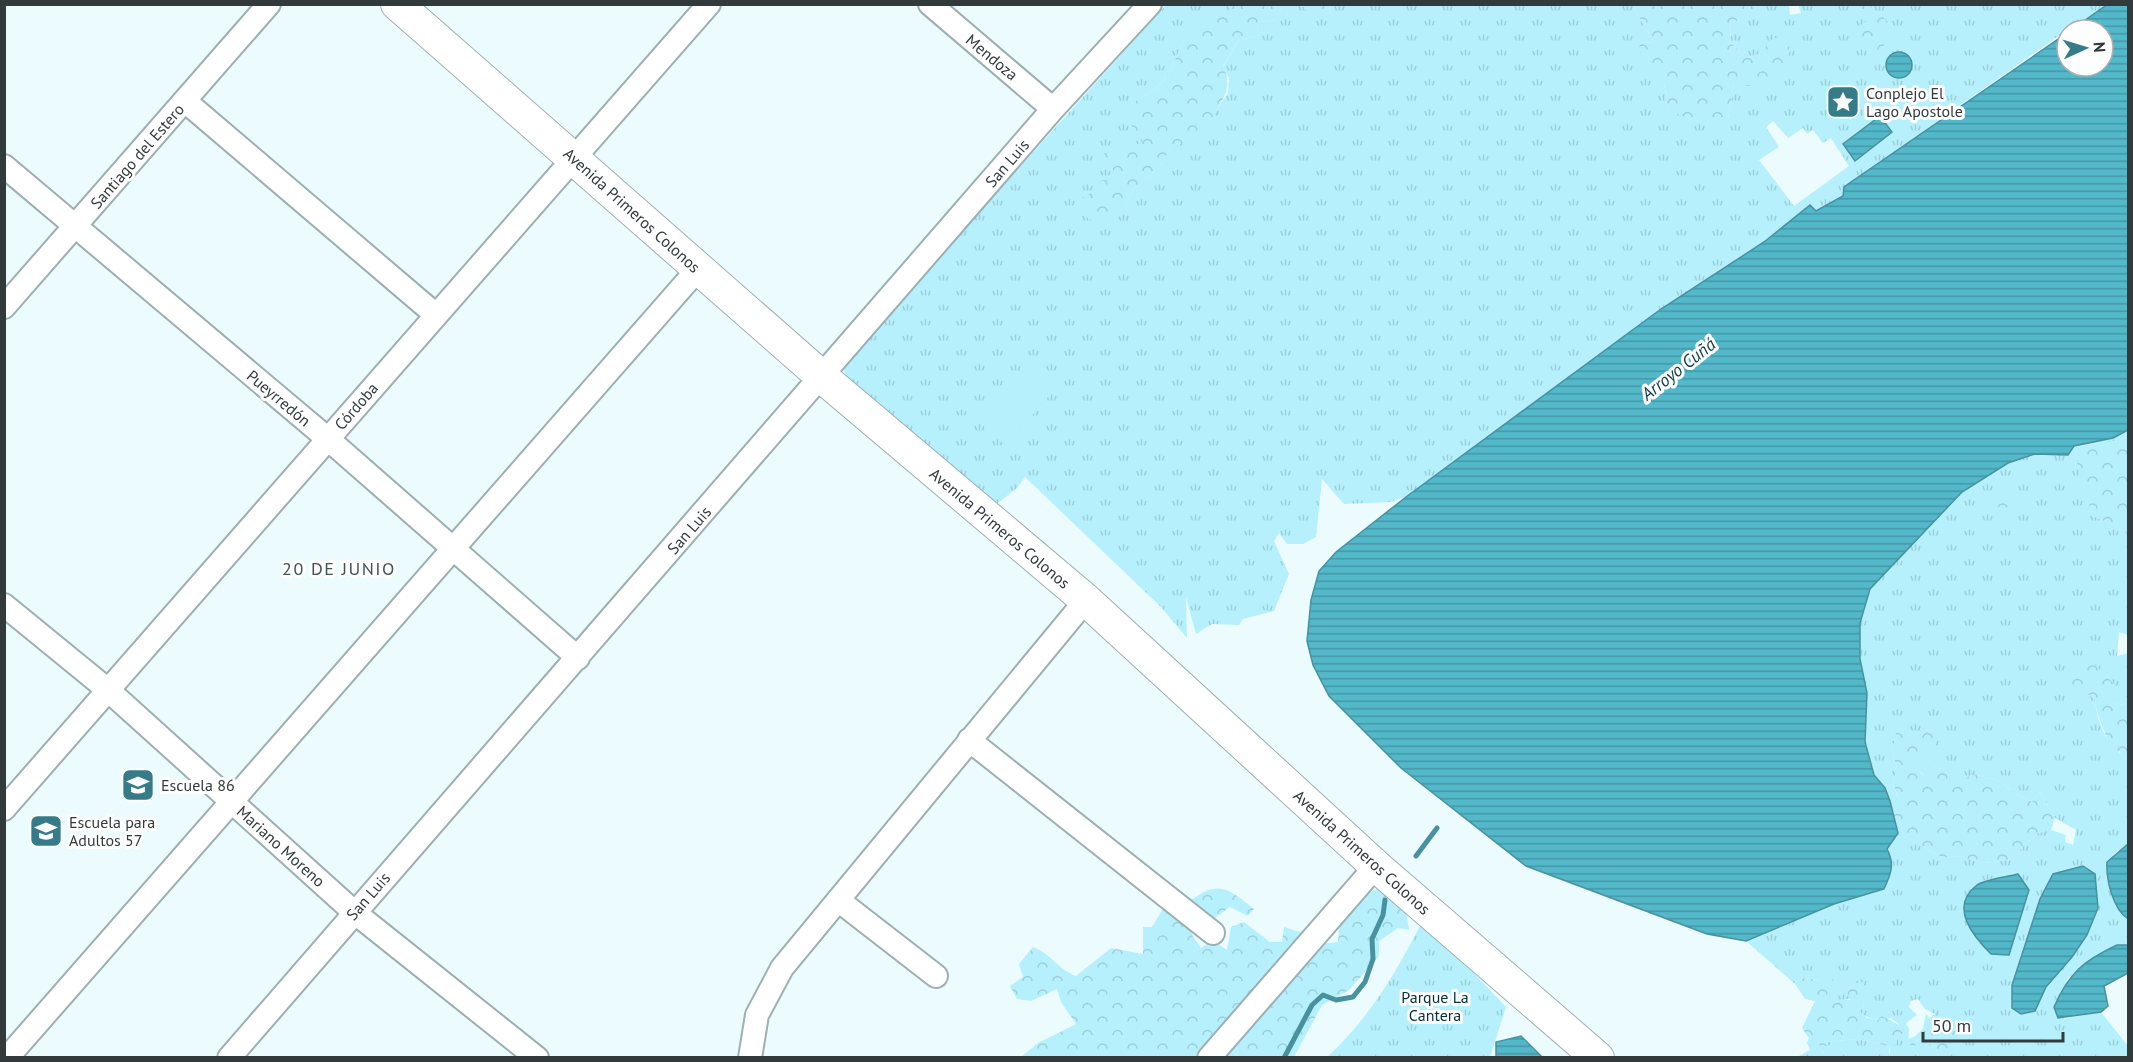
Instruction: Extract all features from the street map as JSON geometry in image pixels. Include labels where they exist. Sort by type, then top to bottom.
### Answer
[{"type":"street","name":"Santiago del Estero","points":[[4,308],[269,4]]},
{"type":"street","name":"Avenida Primeros Colonos","points":[[397,4],[821,376],[1086,600],[1376,866],[1598,1058]]},
{"type":"street","name":"Córdoba","points":[[4,809],[709,4]]},
{"type":"street","name":"Mendoza","points":[[930,4],[1053,109]]},
{"type":"street","name":"San Luis","points":[[229,1058],[1053,109],[1150,4]]},
{"type":"street","points":[[185,101],[436,315]]},
{"type":"street","name":"Pueyrredón","points":[[4,166],[74,228],[328,439],[578,658]]},
{"type":"street","points":[[7,1058],[698,269]]},
{"type":"street","points":[[750,1058],[757,1015],[782,968],[1086,600]]},
{"type":"street","name":"Mariano Moreno","points":[[4,604],[108,690],[354,912],[537,1058]]},
{"type":"street","points":[[969,740],[1213,933]]},
{"type":"street","points":[[1209,1058],[1376,866]]},
{"type":"street","points":[[838,900],[936,976]]},
{"type":"green space","points":[[1329,4],[1632,5],[1654,42],[1639,43],[1642,56],[1664,82],[1668,110],[1690,118],[1728,118],[1734,84],[1774,38],[1759,54],[1746,58],[1730,42],[1731,22],[1767,15],[1764,5],[1789,5],[1790,15],[1801,13],[1798,5],[1862,5],[1862,11],[1869,20],[1867,48],[1880,58],[1889,24],[1880,14],[1871,11],[1872,5],[2108,5],[2087,18],[2055,18],[2055,38],[1844,187],[1843,196],[1815,212],[1810,206],[1764,242],[1661,309],[1406,497],[1390,502],[1344,504],[1322,479],[1316,537],[1303,544],[1287,544],[1279,533],[1274,541],[1289,574],[1274,611],[1243,619],[1239,625],[1212,624],[1196,634],[1186,597],[1187,638],[1161,607],[1025,477],[1017,488],[993,507],[847,382],[843,363],[1166,5],[1230,5],[1229,12],[1184,41],[1167,77],[1154,90],[1137,99],[1156,133],[1130,149],[1118,177],[1122,216],[1133,189],[1159,168],[1170,149],[1188,138],[1215,112],[1228,93],[1229,78],[1223,67],[1238,41],[1258,35],[1257,22],[1276,20],[1282,5],[1301,5],[1315,16],[1330,13]],"holes":[[[1773,121],[1788,138],[1803,128],[1807,134],[1813,130],[1823,143],[1831,138],[1849,166],[1794,206],[1759,160],[1779,147],[1766,127]]]},
{"type":"green space","points":[[1230,5],[1282,5],[1276,20],[1257,22],[1258,35],[1238,41],[1223,66],[1227,85],[1225,95],[1215,112],[1218,126],[1170,149],[1159,168],[1133,189],[1122,216],[1095,222],[1081,214],[1080,199],[1095,191],[1100,181],[1117,177],[1103,151],[1130,149],[1155,133],[1138,133],[1126,120],[1137,99],[1154,90],[1167,77],[1184,41],[1204,16],[1228,12]]},
{"type":"green space","points":[[1301,5],[1329,5],[1330,13],[1315,17]]},
{"type":"green space","points":[[1632,5],[1764,5],[1767,15],[1731,22],[1730,42],[1746,58],[1759,54],[1774,37],[1791,48],[1784,67],[1759,87],[1734,84],[1728,118],[1711,128],[1668,110],[1664,82],[1643,70],[1639,43],[1654,42]]},
{"type":"green space","points":[[1862,5],[1872,5],[1871,11],[1880,14],[1890,24],[1880,59],[1854,40],[1857,28],[1868,20],[1862,11]]},
{"type":"green space","points":[[1032,361],[1059,384],[1006,446],[979,422]]},
{"type":"green space","points":[[2128,430],[2128,440],[2075,446],[2093,516],[2124,530],[2128,537],[2128,635],[2119,632],[2117,656],[2128,653],[2128,695],[2124,705],[2108,702],[2085,692],[2095,699],[2099,720],[2108,740],[2122,758],[2128,759],[2128,844],[2114,854],[2106,878],[2116,902],[2128,919],[2128,945],[2103,952],[2067,979],[2064,1019],[2101,1012],[2128,1046],[2128,1057],[1797,1057],[1810,1050],[1807,1043],[1809,1038],[1817,1038],[1821,1051],[1824,1053],[1827,1042],[1856,1039],[1889,1046],[1889,1054],[1899,1036],[1909,1029],[1908,1044],[1923,1038],[1937,1051],[1941,1033],[1928,1033],[1923,1029],[1926,1014],[1930,1018],[1935,1014],[1925,1009],[1918,999],[1911,1001],[1909,1007],[1917,1015],[1906,1023],[1902,1021],[1900,1025],[1891,1018],[1874,1019],[1863,1015],[1859,1012],[1864,1005],[1862,982],[1852,985],[1847,993],[1851,999],[1838,1000],[1828,1005],[1822,1000],[1833,985],[1833,976],[1820,980],[1802,978],[1795,984],[1746,941],[1834,904],[1884,889],[1887,849],[1898,833],[1943,858],[1959,856],[1984,863],[2008,860],[2038,833],[2051,830],[2066,835],[2065,842],[2073,845],[2076,830],[2055,818],[2040,792],[2032,802],[2016,794],[1999,781],[1973,774],[1964,781],[1935,766],[1924,775],[1913,767],[1922,760],[1937,734],[1926,730],[1912,736],[1896,733],[1892,752],[1897,769],[1893,784],[1898,798],[1890,801],[1885,788],[1874,775],[1865,742],[1867,693],[1860,659],[1860,623],[1870,589],[1962,492],[2008,463],[2035,454],[2068,455],[2074,446],[2113,438]]},
{"type":"green space","points":[[2127,439],[2128,537],[2124,530],[2093,516],[2081,482],[2074,447]]},
{"type":"green space","points":[[2003,489],[2013,495],[2013,503],[2000,512],[1995,497]]},
{"type":"green space","points":[[2091,661],[2117,687],[2109,702],[2124,705],[2128,695],[2128,759],[2121,758],[2120,751],[2111,750],[2097,712],[2095,699],[2068,681],[2074,662]]},
{"type":"green space","points":[[1925,730],[1937,733],[1933,758],[1922,760],[1914,767],[1923,775],[1935,766],[1963,780],[1973,774],[1999,781],[2016,794],[2032,802],[2040,792],[2055,818],[2051,830],[2038,833],[2008,860],[1984,863],[1959,856],[1943,858],[1898,833],[1890,801],[1898,797],[1893,784],[1897,769],[1892,752],[1896,732],[1912,736]]},
{"type":"green space","points":[[1392,880],[1405,903],[1409,930],[1398,928],[1379,941],[1379,956],[1349,990],[1322,1005],[1294,1057],[1021,1057],[1038,1043],[1076,1024],[1061,1002],[1057,989],[1031,1001],[1017,999],[1010,986],[1023,977],[1019,964],[1033,947],[1076,976],[1111,948],[1143,954],[1143,927],[1152,927],[1163,909],[1159,887],[1193,899],[1211,890],[1225,890],[1239,897],[1254,909],[1248,916],[1230,907],[1205,925],[1192,921],[1192,935],[1201,948],[1212,940],[1227,950],[1231,927],[1244,922],[1270,942],[1282,942],[1284,927],[1303,933],[1302,946],[1338,942],[1340,918],[1355,901]]},
{"type":"green space","name":"Parque La Cantera","points":[[1423,920],[1506,1007],[1490,1057],[1326,1058],[1356,1027],[1381,993]]},
{"type":"green space","points":[[1825,973],[1833,976],[1834,997],[1823,1000],[1828,1004],[1838,1000],[1851,1000],[1847,993],[1852,985],[1862,982],[1867,997],[1860,1012],[1867,1018],[1878,1020],[1882,1016],[1899,1025],[1902,1021],[1906,1023],[1909,1029],[1899,1036],[1894,1046],[1896,1054],[1891,1057],[1889,1046],[1856,1039],[1827,1042],[1825,1053],[1821,1051],[1817,1038],[1809,1038],[1802,1028],[1815,1001],[1805,999],[1795,984],[1802,978],[1820,980]]},
{"type":"green space","points":[[1947,1021],[1959,1031],[1948,1048],[1937,1051],[1923,1038],[1917,1040],[1915,1046],[1908,1044],[1908,1039],[1923,1029],[1928,1033],[1934,1030],[1941,1033],[1941,1025]]},
{"type":"water","points":[[2108,4],[2128,5],[2128,430],[2113,438],[2074,446],[2068,455],[2035,454],[2008,463],[1962,492],[1870,589],[1860,623],[1860,659],[1867,693],[1865,742],[1874,775],[1885,788],[1890,801],[1898,833],[1887,849],[1891,859],[1891,869],[1884,889],[1834,904],[1746,941],[1707,934],[1526,866],[1401,768],[1329,696],[1313,665],[1307,641],[1311,600],[1319,571],[1336,552],[1406,497],[1661,309],[1764,242],[1810,205],[1816,211],[1843,196],[1844,187],[2055,41],[2055,78],[2115,78],[2115,18],[2088,18]]},
{"type":"water","points":[[1899,52],[1908,56],[1912,65],[1908,74],[1899,78],[1890,74],[1886,65],[1890,56]]},
{"type":"water","points":[[1880,116],[1892,132],[1855,161],[1843,144]]},
{"type":"water","points":[[2128,844],[2128,919],[2114,901],[2107,862]]},
{"type":"water","points":[[2083,866],[2095,874],[2098,908],[2087,935],[2072,957],[2046,987],[2035,1011],[2021,1014],[2012,1008],[2012,985],[2040,899],[2053,874]]},
{"type":"water","points":[[2018,874],[2029,890],[2009,955],[1991,954],[1971,930],[1964,912],[1965,903],[1977,885]]},
{"type":"water","points":[[2117,945],[2128,945],[2128,973],[2104,986],[2108,1006],[2101,1012],[2058,1018],[2054,1007],[2065,985],[2078,969]]},
{"type":"water","points":[[1521,1036],[1542,1057],[1496,1057],[1496,1042]]},
{"type":"waterway","name":"Arroyo Cuñá","points":[[1416,856],[1437,828]]},
{"type":"waterway","name":"Arroyo Cuñá","points":[[1284,1058],[1312,1005],[1323,995],[1336,1000],[1353,997],[1365,982],[1373,959],[1372,939],[1383,915],[1385,900]]},
{"type":"place","name":"Conplejo El Lago Apostole","points":[[1843,102]]},
{"type":"place","name":"Escuela 86","points":[[138,785]]},
{"type":"place","name":"Escuela para Adultos 57","points":[[46,831]]},
{"type":"district","name":"20 DE JUNIO","points":[[339,568]]}]
